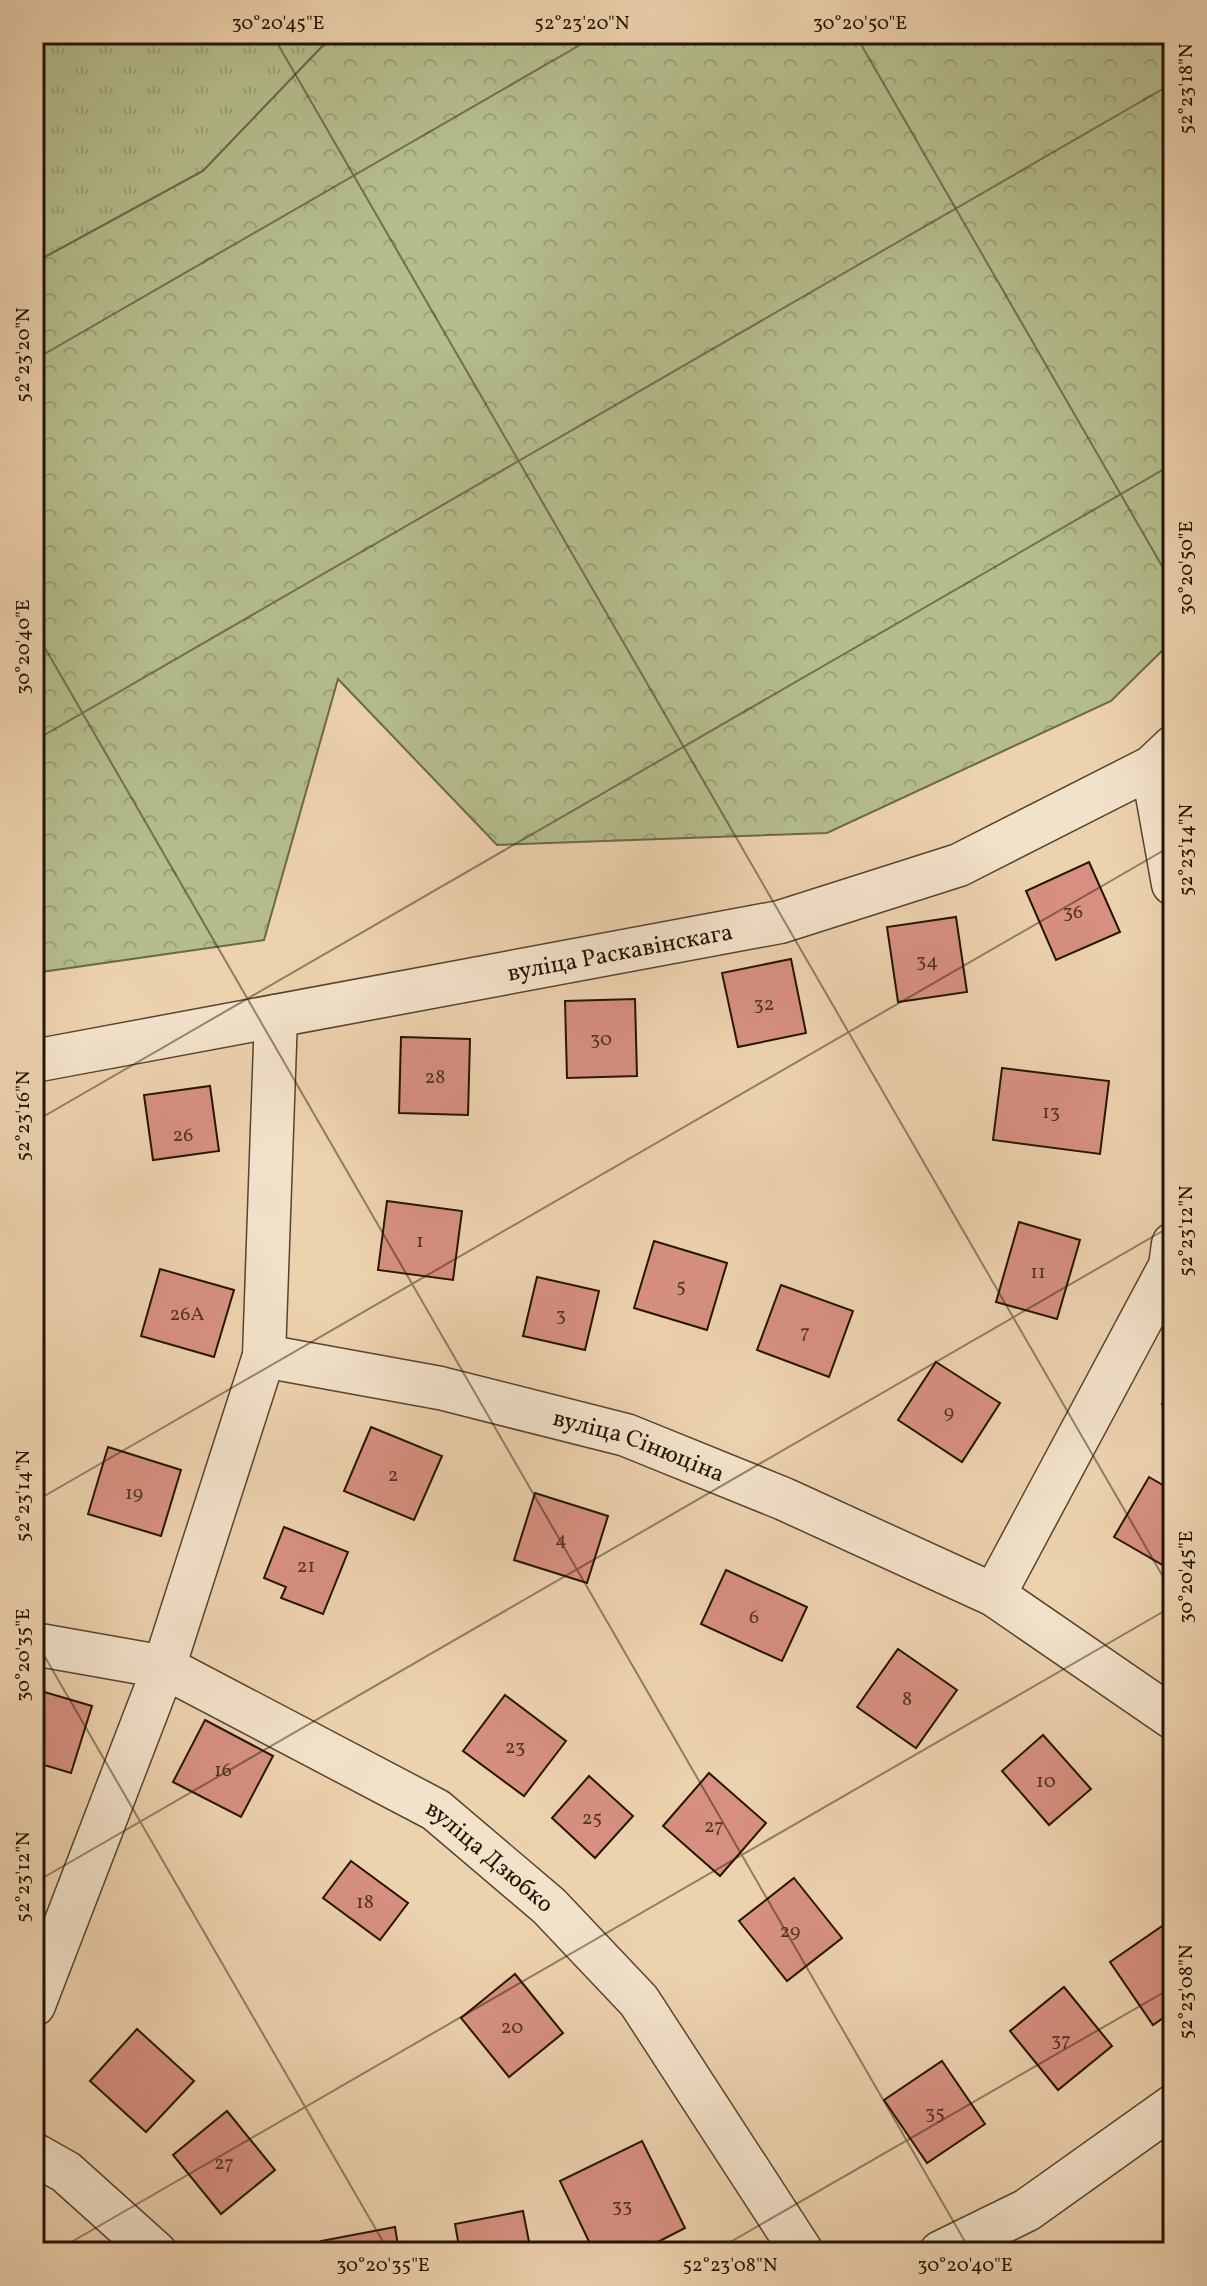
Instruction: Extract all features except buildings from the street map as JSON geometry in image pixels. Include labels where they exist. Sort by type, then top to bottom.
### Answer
[{"type":"street","points":[[1162,757],[1173,884]]},
{"type":"street","name":"вуліца Раскавінскага","points":[[34,1061],[780,922],[959,865],[1162,757]]},
{"type":"street","points":[[34,2005],[164,1667],[264,1356],[276,1016]]},
{"type":"street","points":[[994,1595],[1170,1266],[1173,1244]]},
{"type":"street","name":"вуліца Сінюціна","points":[[264,1356],[440,1388],[626,1435],[784,1499],[994,1595],[1173,1718]]},
{"type":"street","name":"вуліца Дзюбко","points":[[34,1644],[164,1667],[436,1810],[549,1906],[639,2001],[802,2252]]},
{"type":"street","points":[[941,2252],[1027,2210],[1173,2106]]},
{"type":"street","points":[[34,2154],[66,2172],[155,2252]]},
{"type":"green space","points":[[34,34],[334,34],[203,171],[34,263]]},
{"type":"green space","points":[[334,34],[1173,34],[1173,640],[1111,701],[827,833],[497,845],[338,679],[264,940],[34,973],[34,263],[203,171]]}]
